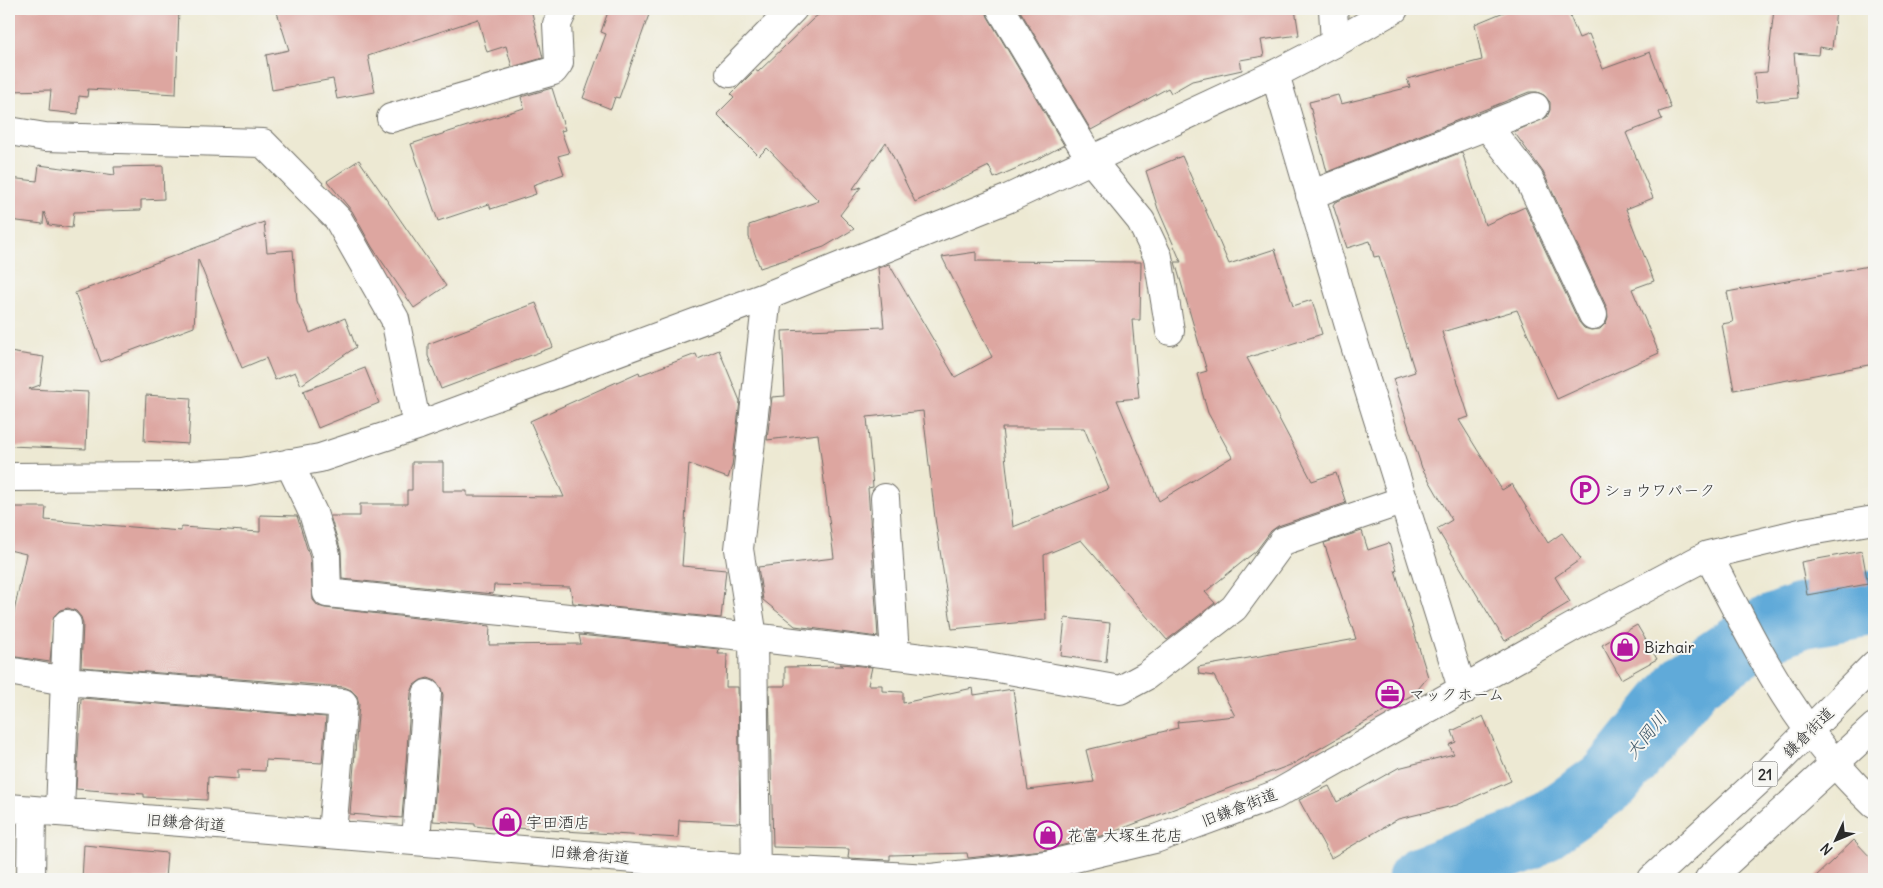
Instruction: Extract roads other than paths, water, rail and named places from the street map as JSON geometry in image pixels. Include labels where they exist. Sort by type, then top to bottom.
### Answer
[{"type":"street","points":[[391,118],[553,71],[559,63],[557,24],[564,9]]},
{"type":"street","points":[[730,73],[793,9]]},
{"type":"street","points":[[1001,9],[1091,160],[1140,221],[1158,257],[1170,331]]},
{"type":"street","points":[[1333,9],[1335,43]]},
{"type":"street","points":[[9,477],[173,476],[242,472],[320,458],[417,426],[767,296],[1007,199],[1274,74],[1335,43],[1394,9]]},
{"type":"street","points":[[1274,74],[1463,691]]},
{"type":"street","points":[[1310,195],[1535,107]]},
{"type":"street","points":[[1487,126],[1529,179],[1593,315]]},
{"type":"street","points":[[9,131],[45,137],[263,143],[338,219],[395,319],[417,426]]},
{"type":"street","points":[[757,874],[753,637],[739,550],[767,296]]},
{"type":"street","points":[[289,464],[313,513],[326,555],[327,593],[753,637],[987,666],[1120,690],[1146,676],[1234,608],[1283,541],[1404,500]]},
{"type":"street","points":[[885,498],[896,655]]},
{"type":"street","name":"旧鎌倉街道","points":[[21,809],[332,832],[757,874],[931,878],[1046,864],[1155,839],[1275,795],[1463,691],[1587,619],[1708,555],[1804,532],[1874,520]]},
{"type":"street","points":[[1708,555],[1779,689],[1834,764],[1874,804]]},
{"type":"street","points":[[60,812],[67,624]]},
{"type":"street","name":"鎌倉街道","points":[[1652,879],[1809,732],[1874,665]]},
{"type":"street","points":[[9,671],[65,681],[343,703],[332,832]]},
{"type":"street","points":[[416,840],[427,694]]},
{"type":"street","name":"21","points":[[1709,879],[1874,727]]},
{"type":"street","points":[[21,809],[31,879]]},
{"type":"waterway","name":"大岡川","points":[[1420,879],[1527,839],[1610,780],[1692,679],[1761,632],[1801,616],[1874,603]]},
{"type":"place","name":"ショウワパーク","points":[[1585,490]]},
{"type":"place","name":"Bizhair","points":[[1625,647]]},
{"type":"place","name":"マックホーム","points":[[1390,694]]},
{"type":"place","name":"宇田酒店","points":[[507,822]]},
{"type":"place","name":"花富 大塚生花店","points":[[1048,835]]}]
